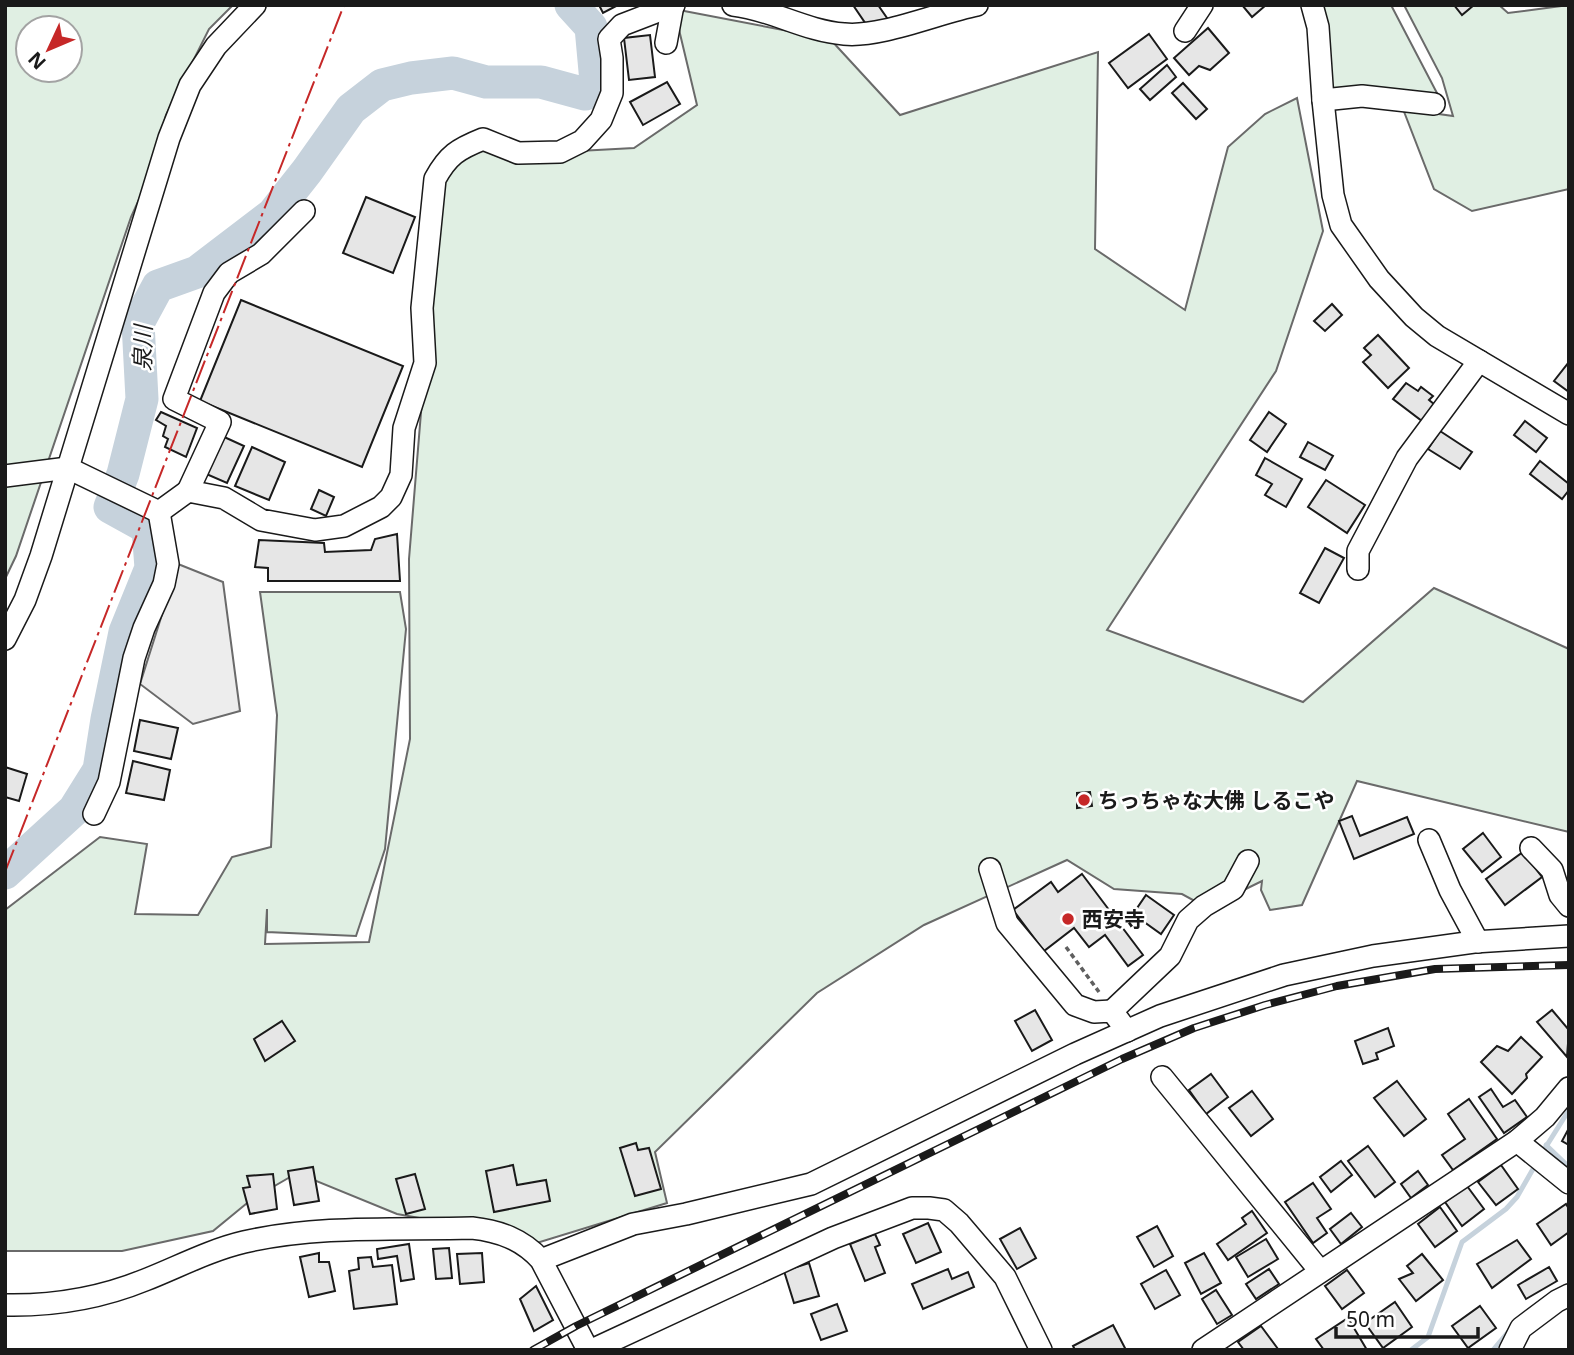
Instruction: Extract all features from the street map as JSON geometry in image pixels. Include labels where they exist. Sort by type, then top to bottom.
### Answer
[{"type":"street","points":[[5,639],[25,600],[41,556],[169,138],[190,85],[216,47],[255,5]]},
{"type":"street","points":[[666,43],[673,5]]},
{"type":"street","points":[[188,491],[224,498],[261,520],[315,530],[344,526],[381,507],[391,497],[401,475],[404,428],[425,363],[422,308],[435,179],[444,163],[459,149],[483,139],[518,153],[560,152],[582,141],[601,120],[611,93],[612,58],[609,39],[622,25],[673,5]]},
{"type":"street","points":[[733,5],[746,6],[788,21],[842,34],[864,35],[977,5]]},
{"type":"street","points":[[1185,31],[1202,5]]},
{"type":"street","points":[[1312,5],[1318,27],[1333,195],[1341,225],[1378,279],[1413,317],[1437,336],[1569,414]]},
{"type":"street","points":[[1323,100],[1362,96],[1434,104]]},
{"type":"street","points":[[159,512],[188,491],[220,422],[174,399],[214,293],[229,273],[261,254],[304,211]]},
{"type":"street","points":[[1358,569],[1358,551],[1407,458],[1479,361]]},
{"type":"street","points":[[5,476],[68,468],[159,512]]},
{"type":"street","points":[[94,814],[108,782],[134,658],[164,584],[168,564],[159,512]]},
{"type":"street","points":[[1429,840],[1450,890],[1478,942]]},
{"type":"street","points":[[1531,848],[1552,870],[1560,895],[1569,906]]},
{"type":"street","points":[[990,869],[1007,923],[1075,1005],[1094,1012],[1112,1011],[1170,956],[1188,920],[1204,906],[1233,889],[1248,861]]},
{"type":"street","points":[[541,1260],[633,1224],[811,1184],[1063,1060],[1160,1016],[1284,975],[1373,956],[1478,942],[1569,936]]},
{"type":"street","points":[[1112,1011],[1127,1031]]},
{"type":"street","points":[[1162,1077],[1320,1271]]},
{"type":"street","points":[[1203,1350],[1517,1141],[1545,1117],[1569,1088]]},
{"type":"street","points":[[1517,1141],[1569,1183]]},
{"type":"street","points":[[5,1305],[96,1297],[242,1242],[291,1233],[472,1228],[495,1230],[533,1251],[541,1260],[590,1350],[833,1238],[912,1208],[929,1208],[944,1210],[959,1223],[1005,1277],[1041,1350]]},
{"type":"street","points":[[1510,1350],[1521,1328],[1569,1295]]},
{"type":"path","points":[[1066,947],[1112,1011]]},
{"type":"green space","points":[[5,5],[233,5],[209,29],[166,115],[151,173],[131,217],[16,556],[5,579]]},
{"type":"green space","points":[[1314,5],[1391,5],[1438,95],[1334,96]]},
{"type":"green space","points":[[1404,5],[1499,5],[1508,13],[1569,5],[1569,189],[1472,211],[1434,189],[1403,109],[1453,116],[1442,78]]},
{"type":"green space","points":[[679,10],[830,39],[900,115],[1098,52],[1095,249],[1185,310],[1228,147],[1265,114],[1297,98],[1323,231],[1276,371],[1107,630],[1303,702],[1434,588],[1569,649],[1569,832],[1357,781],[1302,905],[1270,910],[1261,890],[1262,881],[1205,909],[1182,894],[1114,889],[1067,860],[924,925],[817,993],[655,1152],[667,1203],[527,1246],[470,1227],[397,1214],[297,1173],[252,1199],[213,1231],[122,1251],[5,1251],[5,910],[100,837],[147,844],[135,914],[198,915],[232,857],[271,847],[277,715],[260,592],[400,592],[406,629],[385,849],[356,936],[267,932],[267,909],[265,944],[369,942],[410,739],[409,559],[441,168],[483,139],[560,152],[634,148],[697,105],[676,17]]},
{"type":"shaded area","points":[[178,564],[223,582],[240,711],[193,724],[140,684]]},
{"type":"building","points":[[599,5],[618,5],[603,13]]},
{"type":"building","points":[[853,5],[878,5],[887,18],[870,30]]},
{"type":"building","points":[[1242,5],[1266,5],[1252,17]]},
{"type":"building","points":[[1454,5],[1474,5],[1462,15]]},
{"type":"building","points":[[1208,28],[1229,53],[1210,70],[1199,66],[1189,75],[1174,58]]},
{"type":"building","points":[[1149,34],[1167,59],[1128,88],[1109,63]]},
{"type":"building","points":[[650,35],[655,77],[629,80],[624,38]]},
{"type":"building","points":[[1167,65],[1176,77],[1150,100],[1140,89]]},
{"type":"building","points":[[667,82],[680,104],[643,125],[630,102]]},
{"type":"building","points":[[1183,83],[1207,109],[1196,119],[1172,93]]},
{"type":"building","points":[[366,197],[415,217],[393,273],[343,253]]},
{"type":"building","points":[[241,300],[403,366],[362,467],[200,401]]},
{"type":"building","points":[[1332,304],[1342,315],[1325,331],[1314,321]]},
{"type":"building","points":[[1378,335],[1409,368],[1388,388],[1363,362],[1371,355],[1364,348]]},
{"type":"building","points":[[1569,362],[1569,392],[1554,381]]},
{"type":"building","points":[[1406,383],[1418,391],[1421,387],[1433,396],[1429,400],[1435,405],[1422,421],[1393,399]]},
{"type":"building","points":[[161,412],[197,428],[186,457],[165,447],[168,439],[163,436],[166,426],[156,420]]},
{"type":"building","points":[[1269,412],[1286,424],[1267,452],[1250,440]]},
{"type":"building","points":[[1525,421],[1547,438],[1536,452],[1514,435]]},
{"type":"building","points":[[1440,431],[1472,452],[1460,469],[1428,449]]},
{"type":"building","points":[[222,436],[244,446],[227,483],[204,473]]},
{"type":"building","points":[[1308,442],[1333,456],[1325,470],[1300,457]]},
{"type":"building","points":[[252,447],[285,462],[269,500],[235,486]]},
{"type":"building","points":[[1265,458],[1302,479],[1286,507],[1265,495],[1272,484],[1256,475]]},
{"type":"building","points":[[1540,461],[1569,484],[1569,490],[1562,499],[1530,474]]},
{"type":"building","points":[[1326,480],[1365,505],[1347,533],[1308,507]]},
{"type":"building","points":[[319,490],[334,497],[326,516],[311,509]]},
{"type":"building","points":[[397,534],[400,581],[268,581],[268,568],[255,567],[259,540],[324,543],[325,552],[371,550],[375,539]]},
{"type":"building","points":[[1325,548],[1344,558],[1319,603],[1300,593]]},
{"type":"building","points":[[140,720],[178,728],[171,759],[134,751]]},
{"type":"building","points":[[133,761],[170,770],[164,800],[126,793]]},
{"type":"building","points":[[5,767],[27,774],[19,801],[5,797]]},
{"type":"building","name":"ちっちゃな大佛 しるこや","points":[[1090,792],[1092,806],[1077,808],[1077,793]]},
{"type":"building","points":[[1352,816],[1360,836],[1407,817],[1414,834],[1354,859],[1339,821]]},
{"type":"building","points":[[1483,833],[1501,857],[1482,872],[1463,849]]},
{"type":"building","points":[[1523,852],[1542,877],[1505,905],[1486,879]]},
{"type":"building","name":"西安寺","points":[[1082,874],[1143,955],[1128,966],[1105,935],[1089,947],[1074,928],[1044,951],[1013,910],[1051,882],[1058,892]]},
{"type":"building","points":[[1146,895],[1174,915],[1161,934],[1133,914]]},
{"type":"building","points":[[1035,1010],[1052,1040],[1032,1051],[1015,1021]]},
{"type":"building","points":[[1552,1010],[1569,1030],[1567,1057],[1537,1022]]},
{"type":"building","points":[[282,1021],[295,1041],[265,1061],[254,1039]]},
{"type":"building","points":[[1388,1028],[1394,1046],[1376,1053],[1378,1059],[1363,1064],[1355,1041]]},
{"type":"building","points":[[1521,1037],[1542,1057],[1512,1094],[1481,1062],[1497,1046],[1508,1051]]},
{"type":"building","points":[[1211,1074],[1228,1097],[1206,1114],[1189,1090]]},
{"type":"building","points":[[1397,1081],[1426,1119],[1404,1136],[1374,1098]]},
{"type":"building","points":[[1491,1089],[1503,1107],[1515,1100],[1527,1117],[1504,1133],[1479,1097]]},
{"type":"building","points":[[1252,1091],[1273,1119],[1251,1136],[1229,1108]]},
{"type":"building","points":[[1469,1099],[1497,1139],[1453,1170],[1442,1155],[1465,1139],[1448,1114]]},
{"type":"building","points":[[1569,1128],[1569,1145],[1562,1141]]},
{"type":"building","points":[[636,1143],[638,1150],[649,1148],[661,1189],[635,1196],[620,1148]]},
{"type":"building","points":[[1368,1146],[1395,1182],[1375,1197],[1348,1161]]},
{"type":"building","points":[[1341,1161],[1352,1175],[1331,1192],[1320,1177]]},
{"type":"building","points":[[513,1165],[517,1185],[546,1180],[550,1201],[494,1212],[486,1171]]},
{"type":"building","points":[[1501,1165],[1518,1189],[1496,1205],[1478,1182]]},
{"type":"building","points":[[313,1167],[319,1201],[294,1205],[288,1171]]},
{"type":"building","points":[[1418,1171],[1428,1185],[1411,1198],[1401,1184]]},
{"type":"building","points":[[273,1174],[277,1209],[250,1214],[243,1188],[250,1187],[247,1176]]},
{"type":"building","points":[[415,1174],[425,1209],[406,1214],[396,1179]]},
{"type":"building","points":[[1313,1183],[1331,1209],[1317,1218],[1327,1233],[1313,1243],[1285,1202]]},
{"type":"building","points":[[1467,1186],[1484,1209],[1462,1226],[1445,1202]]},
{"type":"building","points":[[1566,1204],[1569,1209],[1569,1232],[1551,1245],[1537,1224]]},
{"type":"building","points":[[1440,1207],[1457,1231],[1435,1247],[1418,1224]]},
{"type":"building","points":[[1252,1211],[1267,1233],[1228,1260],[1217,1244],[1246,1224],[1242,1218]]},
{"type":"building","points":[[1351,1213],[1362,1227],[1341,1244],[1330,1229]]},
{"type":"building","points":[[928,1223],[941,1252],[916,1263],[903,1234]]},
{"type":"building","points":[[1157,1226],[1173,1256],[1154,1267],[1137,1237]]},
{"type":"building","points":[[1020,1228],[1036,1258],[1017,1269],[1000,1239]]},
{"type":"building","points":[[875,1234],[880,1245],[875,1247],[885,1273],[865,1281],[850,1244]]},
{"type":"building","points":[[1266,1239],[1278,1259],[1248,1277],[1236,1257]]},
{"type":"building","points":[[1517,1240],[1531,1259],[1492,1288],[1477,1264]]},
{"type":"building","points":[[409,1244],[414,1279],[401,1281],[397,1256],[378,1259],[377,1249]]},
{"type":"building","points":[[449,1248],[452,1278],[436,1279],[433,1249]]},
{"type":"building","points":[[319,1253],[319,1262],[329,1262],[335,1291],[309,1297],[300,1257]]},
{"type":"building","points":[[482,1253],[484,1282],[460,1284],[457,1254]]},
{"type":"building","points":[[1204,1253],[1221,1283],[1201,1294],[1185,1263]]},
{"type":"building","points":[[1422,1254],[1443,1280],[1416,1301],[1399,1279],[1413,1273],[1407,1266]]},
{"type":"building","points":[[371,1257],[373,1267],[392,1265],[397,1304],[354,1309],[349,1271],[359,1269],[358,1258]]},
{"type":"building","points":[[809,1263],[819,1296],[794,1303],[784,1271]]},
{"type":"building","points":[[1549,1267],[1557,1281],[1526,1299],[1518,1285]]},
{"type":"building","points":[[948,1269],[952,1279],[968,1272],[974,1287],[923,1309],[912,1284]]},
{"type":"building","points":[[1269,1269],[1279,1284],[1256,1299],[1246,1284]]},
{"type":"building","points":[[1166,1270],[1180,1295],[1155,1309],[1141,1284]]},
{"type":"building","points":[[1347,1270],[1364,1293],[1342,1309],[1325,1286]]},
{"type":"building","points":[[536,1286],[553,1320],[534,1331],[520,1299]]},
{"type":"building","points":[[1216,1290],[1232,1315],[1217,1324],[1202,1299]]},
{"type":"building","points":[[1395,1302],[1412,1327],[1383,1348],[1365,1323]]},
{"type":"building","points":[[837,1304],[847,1331],[821,1340],[811,1314]]},
{"type":"building","points":[[1480,1306],[1496,1328],[1468,1348],[1452,1326]]},
{"type":"building","points":[[1348,1318],[1367,1350],[1324,1350],[1316,1339]]},
{"type":"building","points":[[1113,1325],[1126,1350],[1075,1350],[1073,1346]]},
{"type":"building","points":[[1261,1326],[1278,1349],[1244,1350],[1238,1342]]},
{"type":"waterway","name":"泉川","points":[[5,873],[74,810],[99,770],[125,632],[151,568],[148,528],[110,507],[123,474],[142,399],[138,323],[158,286],[197,272],[273,214],[351,109],[382,85],[453,73],[486,82],[541,82],[585,94],[596,82],[591,27],[571,5]]},
{"type":"waterway","points":[[1542,1153],[1569,1110]]},
{"type":"waterway","points":[[1546,1145],[1569,1167]]},
{"type":"waterway","points":[[1411,1350],[1428,1337],[1462,1242],[1506,1209],[1517,1197],[1537,1162]]},
{"type":"waterway","points":[[1493,1350],[1509,1331]]},
{"type":"railway","points":[[533,1350],[576,1326],[1122,1059],[1194,1028],[1337,986],[1435,969],[1569,965]]},
{"type":"power","points":[[5,872],[344,5]]},
{"type":"place","name":"ちっちゃな大佛 しるこや","points":[[1084,800]]},
{"type":"place","name":"西安寺","points":[[1068,919]]}]
